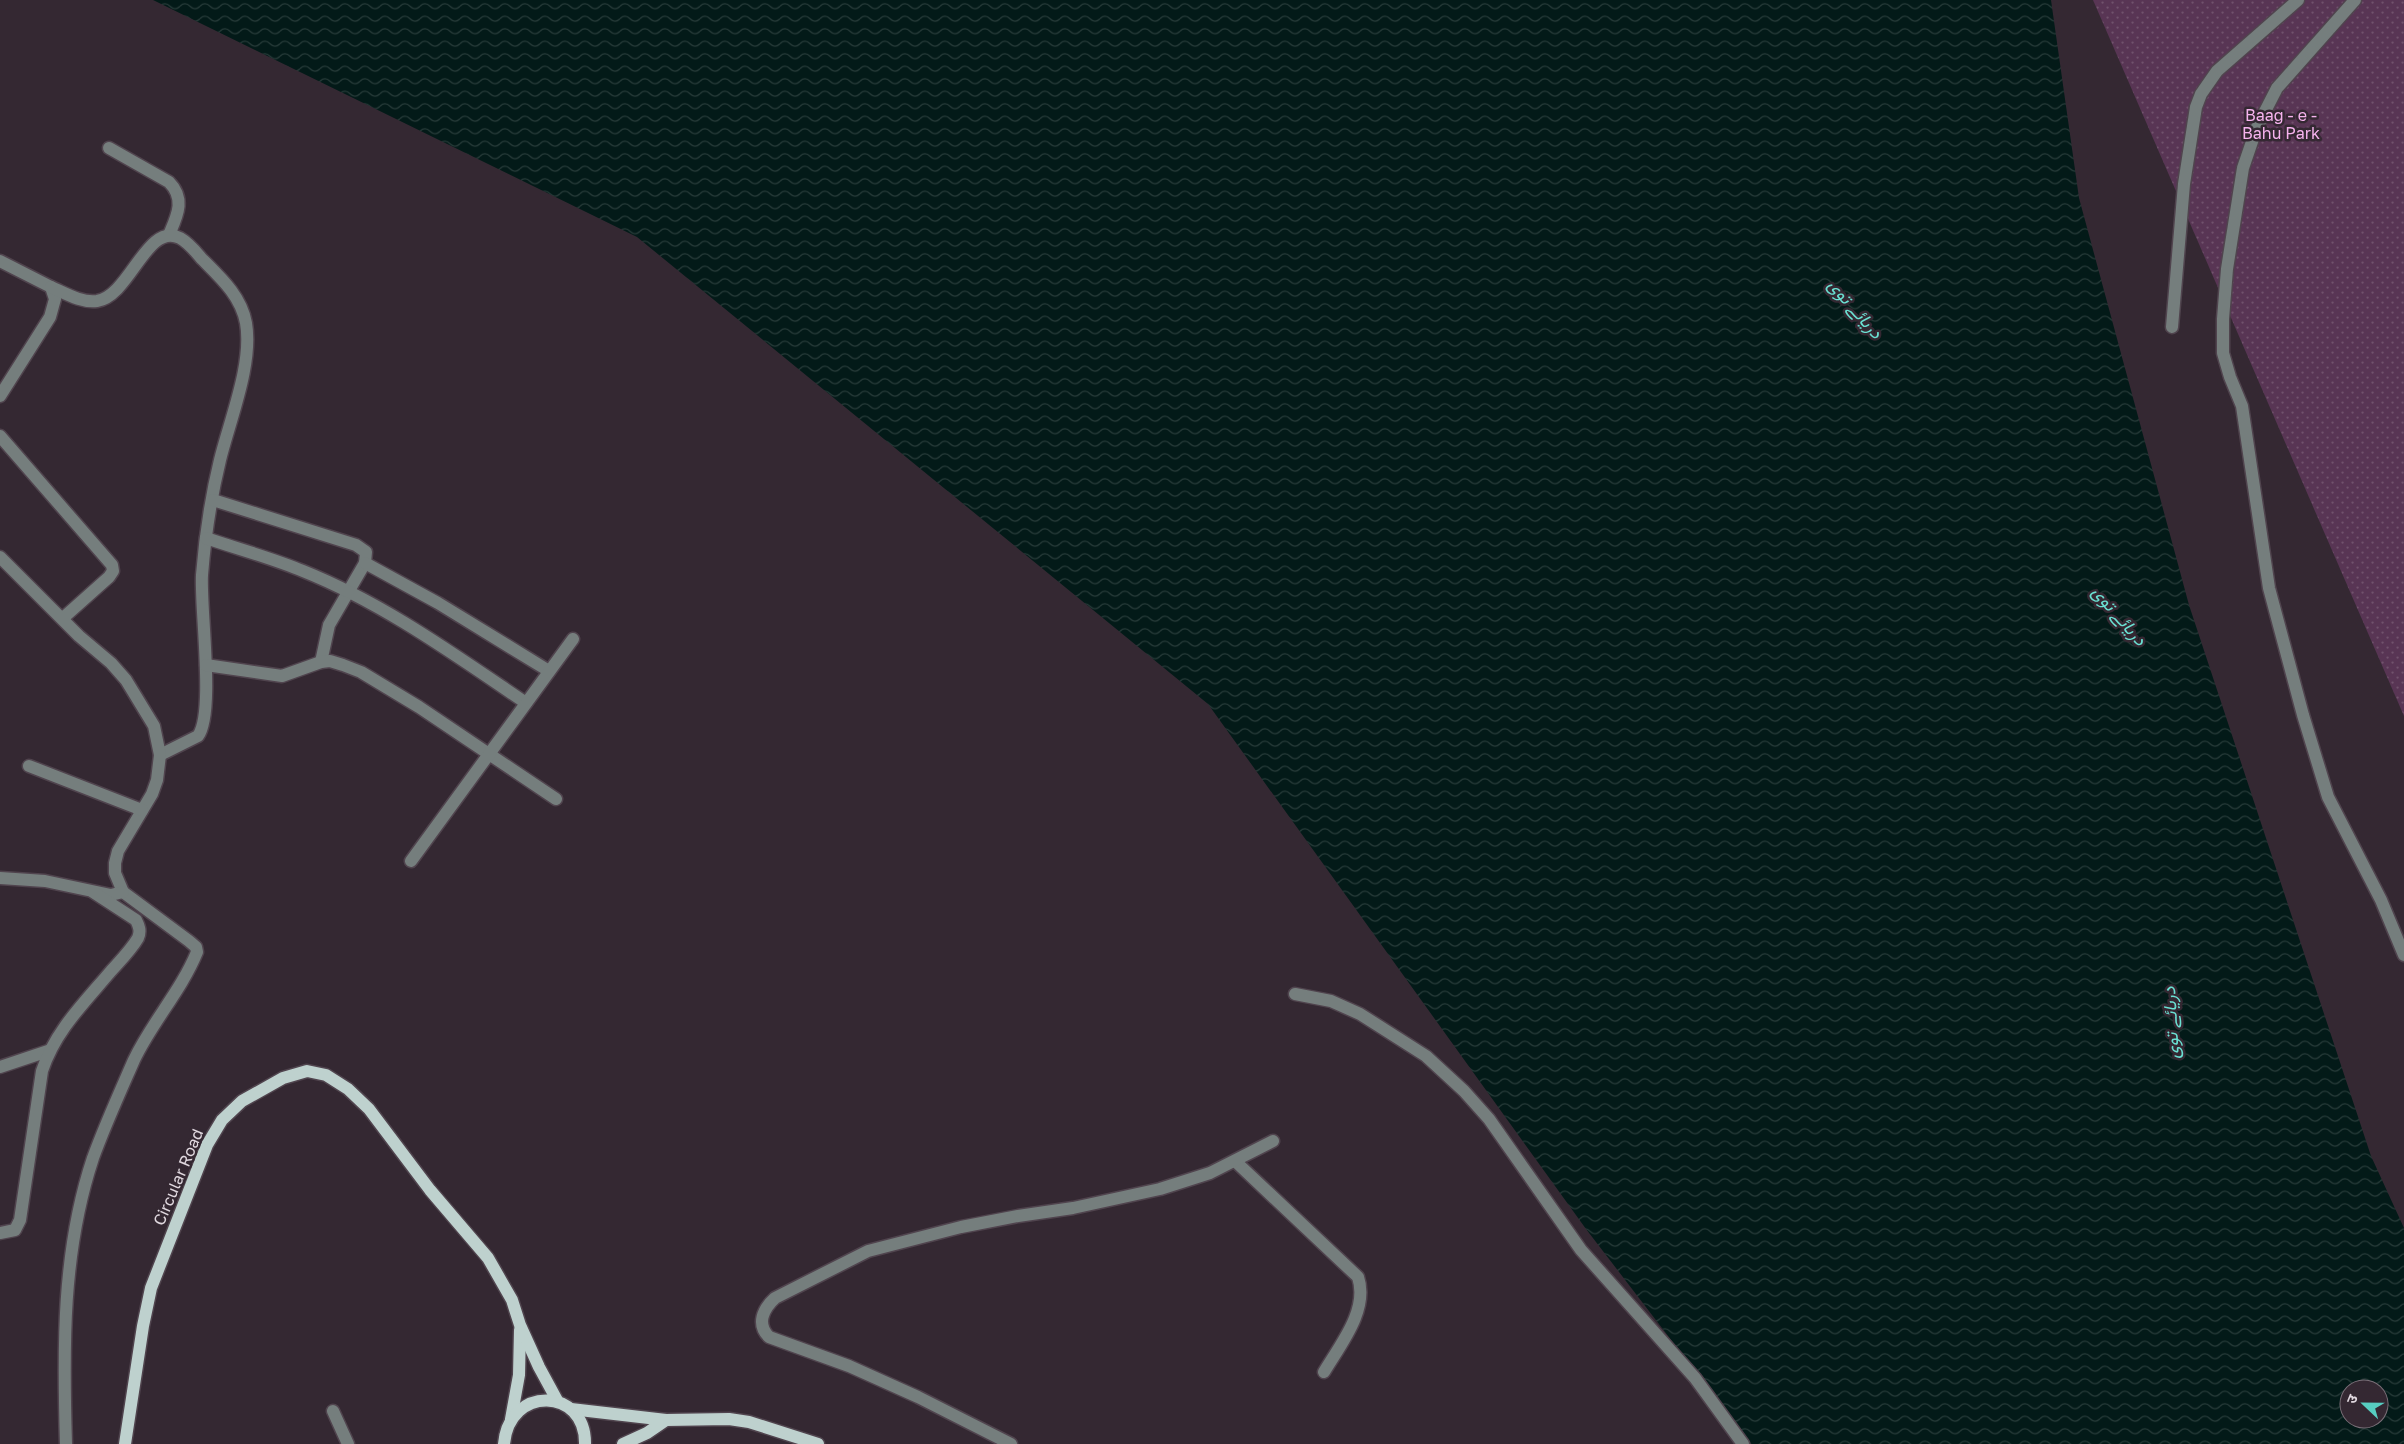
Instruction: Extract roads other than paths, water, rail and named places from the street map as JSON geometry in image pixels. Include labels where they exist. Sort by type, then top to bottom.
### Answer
[{"type":"main road","name":"Circular Road","points":[[126,1444],[143,1326],[151,1288],[207,1145],[222,1120],[242,1101],[283,1078],[307,1071],[326,1075],[348,1089],[369,1109],[430,1190],[488,1258],[512,1300],[520,1325]]},
{"type":"main road","points":[[520,1325],[539,1367],[558,1402]]},
{"type":"main road","points":[[504,1444],[506,1431],[511,1419],[519,1375],[520,1325]]},
{"type":"main road","points":[[511,1419],[520,1408],[530,1403],[544,1400],[558,1402],[571,1409],[578,1417],[585,1434],[585,1444]]},
{"type":"main road","points":[[571,1409],[666,1420],[729,1419],[749,1422],[818,1444]]},
{"type":"main road","points":[[623,1444],[648,1433],[666,1420]]},
{"type":"street","points":[[2172,327],[2184,184],[2196,107],[2201,94],[2217,70],[2298,0]]},
{"type":"street","points":[[2355,0],[2278,88],[2257,127],[2243,168],[2228,260],[2223,318],[2223,353],[2230,377],[2242,406],[2270,588],[2303,715],[2328,797],[2381,900],[2404,955]]},
{"type":"street","points":[[109,148],[165,179],[176,189],[179,204],[169,235]]},
{"type":"street","points":[[0,261],[81,300],[95,301],[107,298],[119,288],[160,236],[169,235],[186,242],[231,288],[243,311],[246,324],[246,361],[219,463],[206,538],[201,592],[206,665],[202,731],[188,742],[160,755]]},
{"type":"street","points":[[0,396],[50,317],[55,299],[51,287]]},
{"type":"street","points":[[0,436],[112,565],[113,571],[109,577],[63,618]]},
{"type":"street","points":[[213,500],[356,545],[366,552],[365,563],[329,625],[321,662]]},
{"type":"street","points":[[206,538],[303,570],[348,592],[432,640],[526,703]]},
{"type":"street","points":[[0,557],[79,636],[111,663],[126,680],[154,726],[160,755],[157,780],[116,858],[115,873],[126,894],[189,941],[196,947],[197,952],[136,1058],[93,1158],[69,1269],[63,1378],[66,1444]]},
{"type":"street","points":[[365,563],[438,602],[549,671]]},
{"type":"street","points":[[411,861],[573,639]]},
{"type":"street","points":[[206,665],[282,676],[321,662],[330,661],[361,672],[419,707],[556,799]]},
{"type":"street","points":[[29,766],[142,810]]},
{"type":"street","points":[[0,878],[45,881],[111,895],[126,894]]},
{"type":"street","points":[[0,1233],[15,1230],[20,1220],[42,1071],[48,1051],[55,1038],[78,1008],[119,963],[138,937],[140,928],[136,920],[93,892]]},
{"type":"street","points":[[1295,994],[1330,1001],[1360,1014],[1426,1056],[1464,1091],[1489,1119],[1580,1250],[1695,1378],[1743,1444]]},
{"type":"street","points":[[0,1067],[48,1051]]},
{"type":"street","points":[[1011,1444],[918,1397],[875,1378],[769,1338],[764,1332],[762,1323],[762,1316],[767,1305],[775,1298],[868,1251],[961,1227],[1073,1208],[1160,1189],[1210,1174],[1272,1142]]},
{"type":"street","points":[[1235,1161],[1358,1277],[1361,1286],[1360,1304],[1353,1322],[1324,1372]]},
{"type":"street","points":[[333,1411],[348,1444]]},
{"type":"water","name":"دریائے توی","points":[[153,0],[2051,0],[2079,198],[2189,605],[2371,1156],[2404,1228],[2404,1444],[1751,1444],[1586,1229],[1208,704],[637,237]]},
{"type":"park label","name":"Baag - e - Bahu Park","points":[[2281,124]]}]
